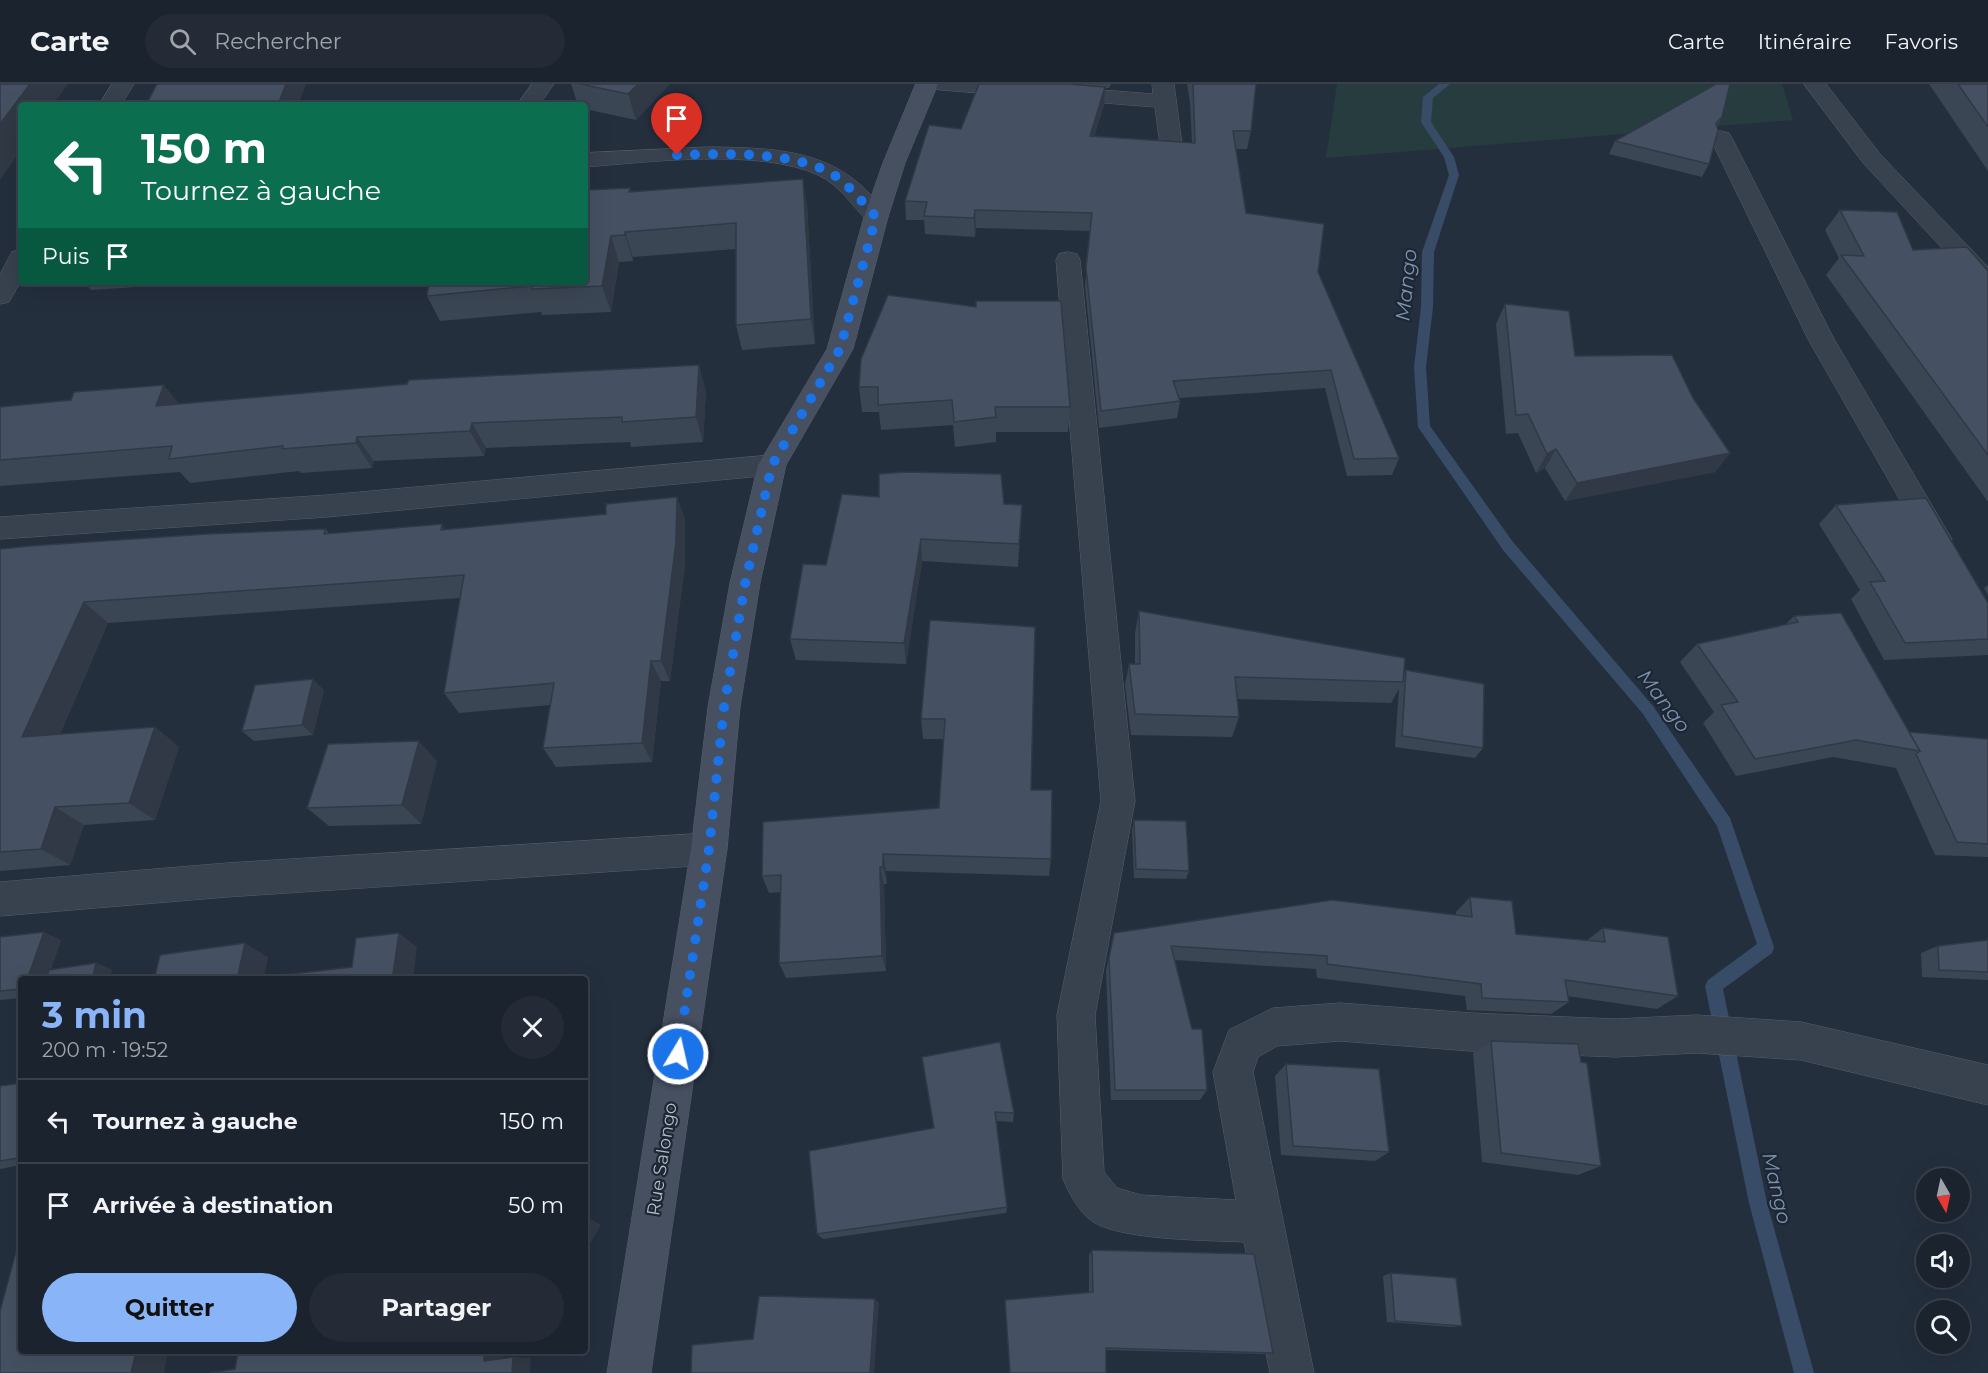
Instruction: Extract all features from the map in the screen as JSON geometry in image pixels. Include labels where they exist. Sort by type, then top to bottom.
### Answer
[{"type":"street","points":[[112,102],[123,84]]},
{"type":"street","points":[[530,102],[543,84]]},
{"type":"street","name":"Rue Salongo","points":[[629,1373],[709,849],[724,707],[745,584],[772,465],[840,349],[876,217],[894,163],[927,84]]},
{"type":"street","points":[[941,84],[1164,93],[1171,145]]},
{"type":"street","points":[[1815,84],[1872,159],[1988,282]]},
{"type":"street","points":[[1720,138],[1821,339],[1952,564]]},
{"type":"street","points":[[588,160],[718,154],[803,163],[826,170],[848,187],[876,217]]},
{"type":"street","points":[[1068,260],[1118,801],[1076,1016],[1084,1179],[1104,1205],[1141,1216],[1262,1222]]},
{"type":"street","points":[[0,296],[18,263]]},
{"type":"street","points":[[0,528],[327,506],[772,465]]},
{"type":"street","points":[[0,899],[227,880],[709,849]]},
{"type":"street","points":[[1292,1373],[1233,1072],[1243,1044],[1273,1027],[1340,1022],[1471,1032],[1616,1038],[1697,1034],[1801,1041],[1988,1085]]},
{"type":"green space","points":[[1337,84],[1782,84],[1793,120],[1326,158]]},
{"type":"building","points":[[0,84],[30,84],[0,124]]},
{"type":"building","points":[[157,84],[286,84],[279,102],[148,102]]},
{"type":"building","points":[[580,84],[638,84],[628,94]]},
{"type":"building","points":[[979,84],[1069,84],[1105,87],[1090,136],[1195,143],[1193,84],[1256,84],[1251,131],[1233,131],[1246,213],[1324,224],[1318,272],[1399,458],[1354,459],[1331,370],[1173,381],[1180,401],[1101,411],[1086,268],[1092,213],[975,210],[974,218],[924,216],[927,202],[905,201],[929,125],[961,129]]},
{"type":"building","points":[[1716,84],[1730,84],[1722,117],[1716,123],[1718,130],[1709,164],[1615,141]]},
{"type":"building","points":[[1958,84],[1988,84],[1988,127]]},
{"type":"building","points":[[803,179],[811,319],[736,325],[736,223],[625,232],[625,235],[611,236],[602,286],[532,289],[532,286],[427,296],[429,285],[588,285],[588,190],[630,188],[629,192]]},
{"type":"building","points":[[1840,210],[1897,212],[1913,250],[1967,247],[1988,271],[1988,455],[1841,255],[1864,256]]},
{"type":"building","points":[[888,295],[976,307],[976,301],[1061,301],[1070,407],[995,407],[996,417],[954,422],[952,400],[878,405],[878,387],[859,387],[861,359]]},
{"type":"building","points":[[1505,304],[1569,311],[1575,356],[1672,355],[1693,398],[1730,453],[1577,483],[1556,449],[1547,454],[1528,414],[1516,415]]},
{"type":"building","points":[[699,365],[696,417],[622,422],[622,417],[472,423],[470,431],[357,437],[356,443],[282,449],[283,446],[169,459],[172,446],[0,460],[0,407],[71,400],[74,392],[164,385],[156,406],[407,384],[409,380]]},
{"type":"building","points":[[905,472],[1001,474],[1004,504],[1022,505],[1019,544],[921,539],[904,643],[790,639],[803,564],[826,565],[842,494],[879,497],[879,474]]},
{"type":"building","points":[[677,497],[676,542],[661,661],[651,661],[642,743],[543,748],[554,683],[444,693],[464,575],[84,602],[22,737],[155,727],[129,803],[55,807],[41,849],[0,852],[0,549],[207,534],[326,529],[324,534],[442,524],[441,530],[606,514],[606,504]]},
{"type":"building","points":[[1926,498],[1988,603],[1988,639],[1905,643],[1870,582],[1885,581],[1836,505]]},
{"type":"building","points":[[1139,611],[1405,658],[1403,682],[1235,677],[1239,717],[1135,714],[1129,664],[1140,664]]},
{"type":"building","points":[[1841,613],[1920,751],[1856,740],[1755,759],[1721,705],[1738,702],[1697,644],[1798,622],[1794,616]]},
{"type":"building","points":[[930,620],[1035,627],[1031,790],[1052,790],[1051,859],[883,854],[883,867],[880,867],[882,956],[779,963],[781,875],[762,876],[763,822],[939,808],[945,719],[921,719]]},
{"type":"building","points":[[1406,670],[1484,684],[1483,748],[1402,736]]},
{"type":"building","points":[[313,679],[302,725],[242,731],[255,685]]},
{"type":"building","points":[[1909,732],[1988,739],[1988,844],[1957,842],[1916,754],[1920,751]]},
{"type":"building","points":[[419,741],[402,805],[307,808],[328,744]]},
{"type":"building","points":[[1134,820],[1186,821],[1189,871],[1136,869]]},
{"type":"building","points":[[1470,897],[1512,901],[1516,934],[1605,942],[1603,928],[1668,937],[1678,996],[1565,980],[1569,1002],[1482,998],[1481,984],[1327,964],[1327,956],[1171,946],[1192,1029],[1202,1029],[1207,1090],[1115,1090],[1109,958],[1114,933],[1332,900],[1472,917]]},
{"type":"building","points":[[44,932],[28,976],[18,976],[18,989],[0,991],[0,937]]},
{"type":"building","points":[[399,933],[393,976],[273,976],[352,967],[356,938]]},
{"type":"building","points":[[1988,940],[1988,972],[1939,970],[1938,946]]},
{"type":"building","points":[[245,943],[238,976],[155,976],[160,955]]},
{"type":"building","points":[[96,963],[93,976],[47,976],[49,970]]},
{"type":"building","points":[[1491,1041],[1578,1044],[1581,1062],[1587,1063],[1601,1166],[1501,1153]]},
{"type":"building","points":[[1000,1042],[1014,1113],[995,1112],[1007,1207],[817,1234],[809,1151],[934,1128],[922,1057]]},
{"type":"building","points":[[1286,1064],[1379,1069],[1389,1152],[1293,1146]]},
{"type":"building","points":[[18,1083],[18,1158],[0,1161],[0,1086]]},
{"type":"building","points":[[18,1244],[18,1354],[136,1354],[131,1373],[0,1373],[0,1311]]},
{"type":"building","points":[[1092,1250],[1254,1254],[1273,1353],[1106,1348],[1106,1373],[1010,1373],[1005,1300],[1093,1292]]},
{"type":"building","points":[[1391,1273],[1456,1278],[1462,1326],[1395,1321]]},
{"type":"building","points":[[759,1296],[875,1299],[870,1373],[691,1373],[692,1345],[753,1339]]},
{"type":"building","points":[[238,1354],[484,1354],[484,1361],[513,1357],[512,1373],[209,1373],[235,1369]]},
{"type":"waterway","name":"Mango","points":[[1445,84],[1428,97],[1426,122],[1449,157],[1454,175],[1428,252],[1427,307],[1420,367],[1424,427],[1508,546],[1648,710],[1724,823],[1766,947],[1714,986],[1758,1203],[1804,1373]]},
{"type":"route","points":[[677,155],[718,154],[770,158],[803,163],[826,170],[848,187],[876,217],[860,271],[847,332],[840,349],[772,465],[745,584],[724,707],[709,849],[678,1054]]}]
